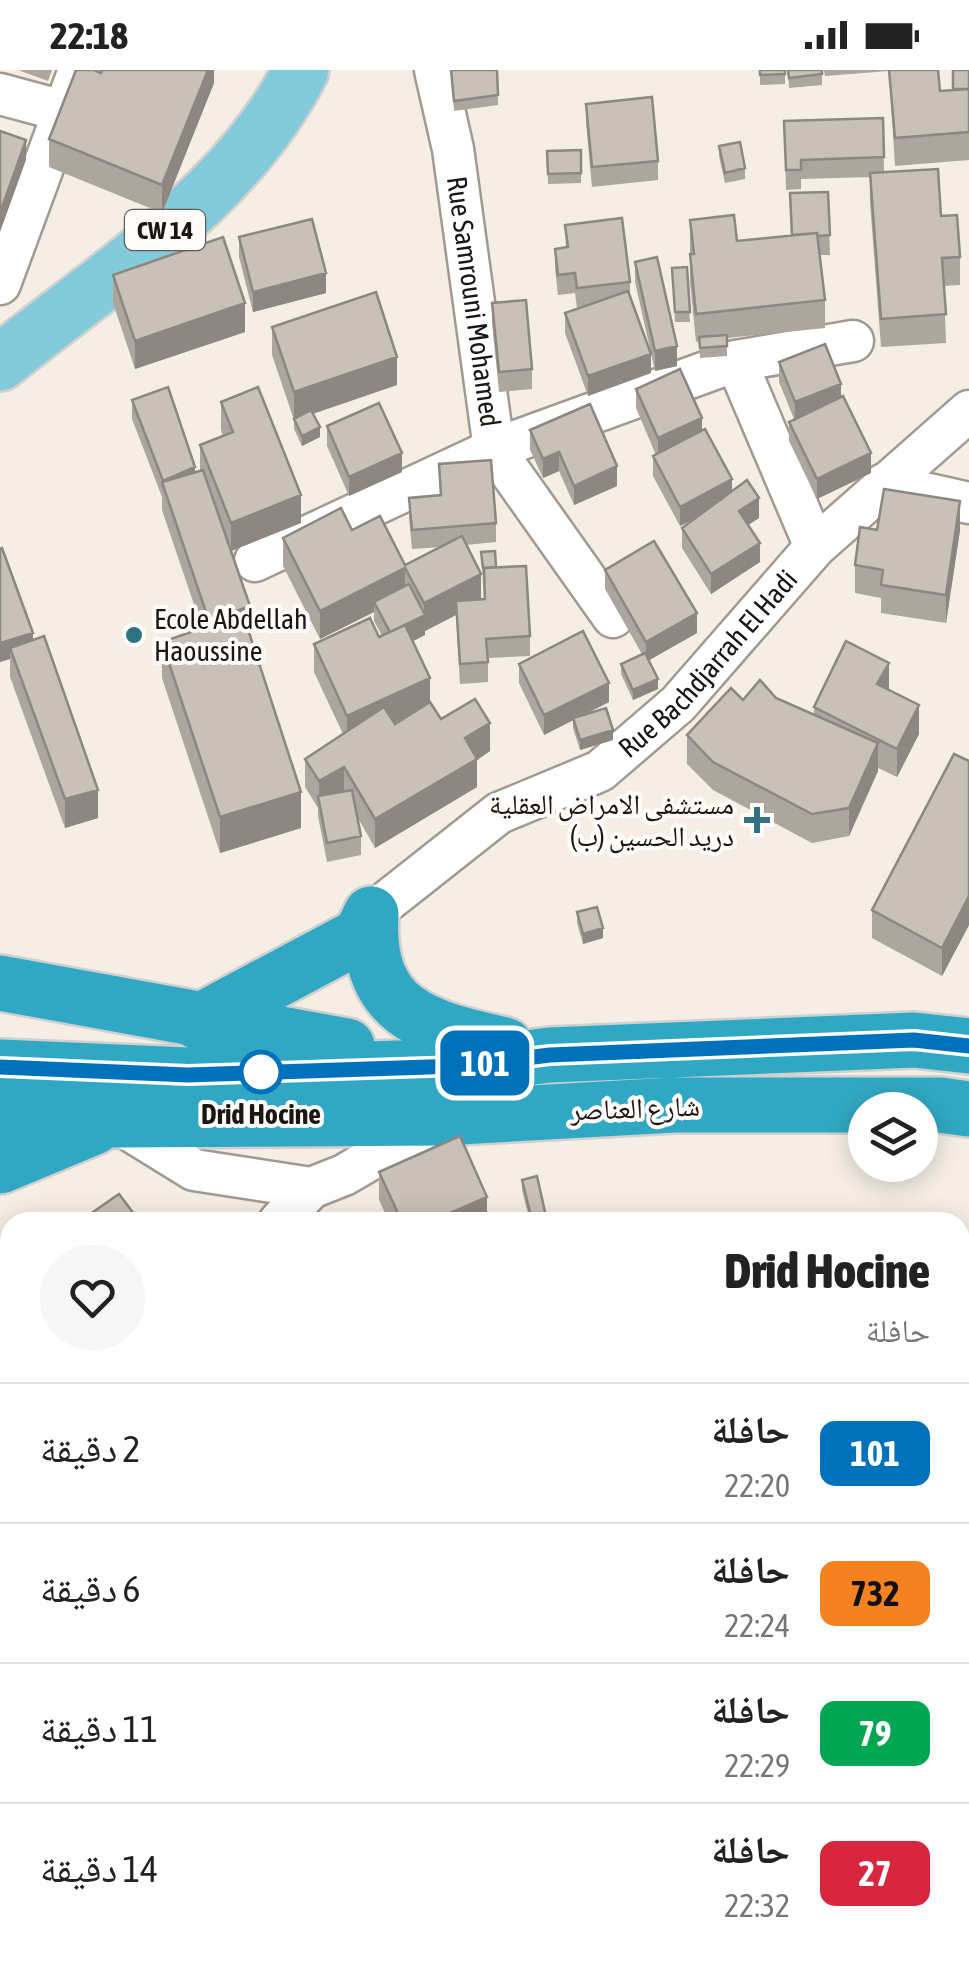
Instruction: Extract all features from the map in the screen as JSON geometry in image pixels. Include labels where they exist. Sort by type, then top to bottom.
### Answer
[{"type":"highway","points":[[198,1022],[361,936],[372,914]]},
{"type":"highway","points":[[372,914],[369,951],[390,1002],[440,1031],[550,1055]]},
{"type":"highway","points":[[0,982],[198,1022],[459,1066]]},
{"type":"highway","points":[[0,1067],[188,1075],[459,1066],[550,1055],[914,1040],[969,1046]]},
{"type":"highway","name":"شارع العناصر","points":[[0,1114],[113,1120],[441,1118],[674,1105],[940,1105],[969,1110]]},
{"type":"highway","points":[[0,1166],[113,1120]]},
{"type":"main road","name":"CW 14","points":[[0,363],[216,189],[284,105],[302,70]]},
{"type":"street","points":[[0,284],[79,70]]},
{"type":"street","name":"Rue Samrouni Mohamed","points":[[435,70],[452,149],[494,448],[612,617]]},
{"type":"street","points":[[0,94],[63,111]]},
{"type":"street","points":[[255,561],[494,448],[736,361],[853,341]]},
{"type":"street","points":[[736,361],[814,547]]},
{"type":"street","name":"Rue Bachdjarrah El Hadi","points":[[372,914],[499,813],[600,770],[678,704],[814,547],[969,411]]},
{"type":"street","points":[[884,484],[969,503]]},
{"type":"street","points":[[288,1212],[311,1188],[344,1175],[441,1118]]},
{"type":"street","points":[[113,1120],[194,1170],[311,1188]]},
{"type":"building","points":[[76,70],[208,70],[162,185],[49,139]]},
{"type":"building","points":[[451,70],[497,70],[498,95],[454,101]]},
{"type":"building","points":[[760,70],[785,70],[785,74],[760,75]]},
{"type":"building","points":[[788,70],[822,70],[822,74],[789,78]]},
{"type":"building","points":[[889,70],[938,70],[940,91],[969,89],[969,132],[895,138]]},
{"type":"building","points":[[953,70],[969,70],[969,89],[953,89]]},
{"type":"building","points":[[652,97],[658,161],[592,167],[586,104]]},
{"type":"building","points":[[883,118],[884,157],[801,160],[801,170],[786,170],[784,121]]},
{"type":"building","points":[[0,131],[26,140],[0,213]]},
{"type":"building","points":[[740,142],[745,168],[725,173],[719,146]]},
{"type":"building","points":[[581,150],[581,173],[548,174],[547,151]]},
{"type":"building","points":[[938,169],[941,216],[957,215],[960,257],[942,258],[946,314],[881,319],[870,173]]},
{"type":"building","points":[[828,192],[830,235],[792,235],[790,193]]},
{"type":"building","points":[[734,215],[737,241],[817,233],[825,300],[696,314],[690,220]]},
{"type":"building","points":[[622,218],[630,282],[577,288],[575,273],[558,275],[555,249],[568,247],[565,225]]},
{"type":"building","points":[[312,219],[326,273],[253,292],[239,237]]},
{"type":"building","points":[[223,237],[245,303],[135,341],[113,275]]},
{"type":"building","points":[[657,257],[677,346],[655,351],[635,262]]},
{"type":"building","points":[[687,267],[690,312],[675,312],[672,268]]},
{"type":"building","points":[[628,291],[651,354],[588,376],[565,313]]},
{"type":"building","points":[[376,292],[397,357],[294,392],[272,327]]},
{"type":"building","points":[[526,300],[532,369],[499,372],[492,303]]},
{"type":"building","points":[[727,335],[727,346],[700,348],[699,337]]},
{"type":"building","points":[[825,344],[841,384],[795,402],[779,362]]},
{"type":"building","points":[[680,369],[702,418],[658,438],[636,389]]},
{"type":"building","points":[[168,387],[195,467],[163,481],[132,400]]},
{"type":"building","points":[[258,387],[301,495],[231,523],[200,445],[233,432],[221,402]]},
{"type":"building","points":[[843,396],[871,453],[817,479],[789,422]]},
{"type":"building","points":[[379,403],[402,453],[349,477],[327,426]]},
{"type":"building","points":[[590,404],[617,466],[574,486],[559,452],[543,459],[530,430]]},
{"type":"building","points":[[311,410],[320,427],[302,436],[294,419]]},
{"type":"building","points":[[705,429],[732,479],[680,507],[653,456]]},
{"type":"building","points":[[491,460],[496,523],[412,530],[409,498],[441,495],[439,464]]},
{"type":"building","points":[[203,470],[250,606],[209,621],[162,482]]},
{"type":"building","points":[[747,480],[759,498],[739,511],[760,543],[711,574],[682,528]]},
{"type":"building","points":[[884,489],[960,501],[946,595],[881,585],[883,570],[855,565],[860,527],[877,530]]},
{"type":"building","points":[[341,508],[352,530],[380,516],[405,565],[462,536],[481,574],[424,603],[405,568],[320,611],[283,538]]},
{"type":"building","points":[[654,541],[697,613],[646,642],[605,570]]},
{"type":"building","points":[[0,549],[33,633],[0,643]]},
{"type":"building","points":[[495,551],[496,567],[483,568],[481,552]]},
{"type":"building","points":[[526,566],[530,636],[486,639],[488,662],[460,664],[456,601],[485,599],[484,568]]},
{"type":"building","points":[[409,584],[425,615],[390,632],[374,602]]},
{"type":"building","points":[[243,614],[301,792],[220,817],[162,642]]},
{"type":"building","points":[[370,618],[379,637],[405,625],[430,678],[347,716],[314,644]]},
{"type":"building","points":[[583,631],[609,683],[544,715],[519,664]]},
{"type":"building","points":[[44,636],[98,790],[65,799],[10,648]]},
{"type":"building","points":[[846,641],[889,663],[877,684],[919,705],[897,749],[814,707]]},
{"type":"building","points":[[645,653],[658,679],[633,690],[621,664]]},
{"type":"building","points":[[760,680],[776,698],[878,743],[849,808],[812,814],[713,762],[687,735],[731,688],[743,700]]},
{"type":"building","points":[[475,699],[490,723],[465,738],[477,759],[375,819],[344,767],[319,781],[305,759],[384,707],[395,724],[430,702],[441,719]]},
{"type":"building","points":[[606,708],[613,730],[580,740],[573,718]]},
{"type":"building","points":[[954,754],[969,761],[969,896],[942,948],[872,910]]},
{"type":"building","points":[[352,790],[361,836],[327,843],[318,796]]},
{"type":"building","points":[[597,907],[603,928],[583,934],[577,912]]},
{"type":"building","points":[[460,1136],[487,1197],[453,1212],[397,1212],[379,1172]]},
{"type":"building","points":[[537,1176],[545,1212],[530,1212],[522,1180]]},
{"type":"building","points":[[119,1194],[132,1212],[93,1212]]},
{"type":"bus line","name":"101","points":[[0,1067],[188,1075],[459,1066],[550,1055],[677,1048],[914,1040],[969,1046]]},
{"type":"place","name":"Ecole Abdellah Haoussine","points":[[134,635]]},
{"type":"place","name":"مستشفى الامراض العقلية دريد الحسين (ب)","points":[[757,820]]},
{"type":"place","name":"Drid Hocine","points":[[261,1072]]}]
